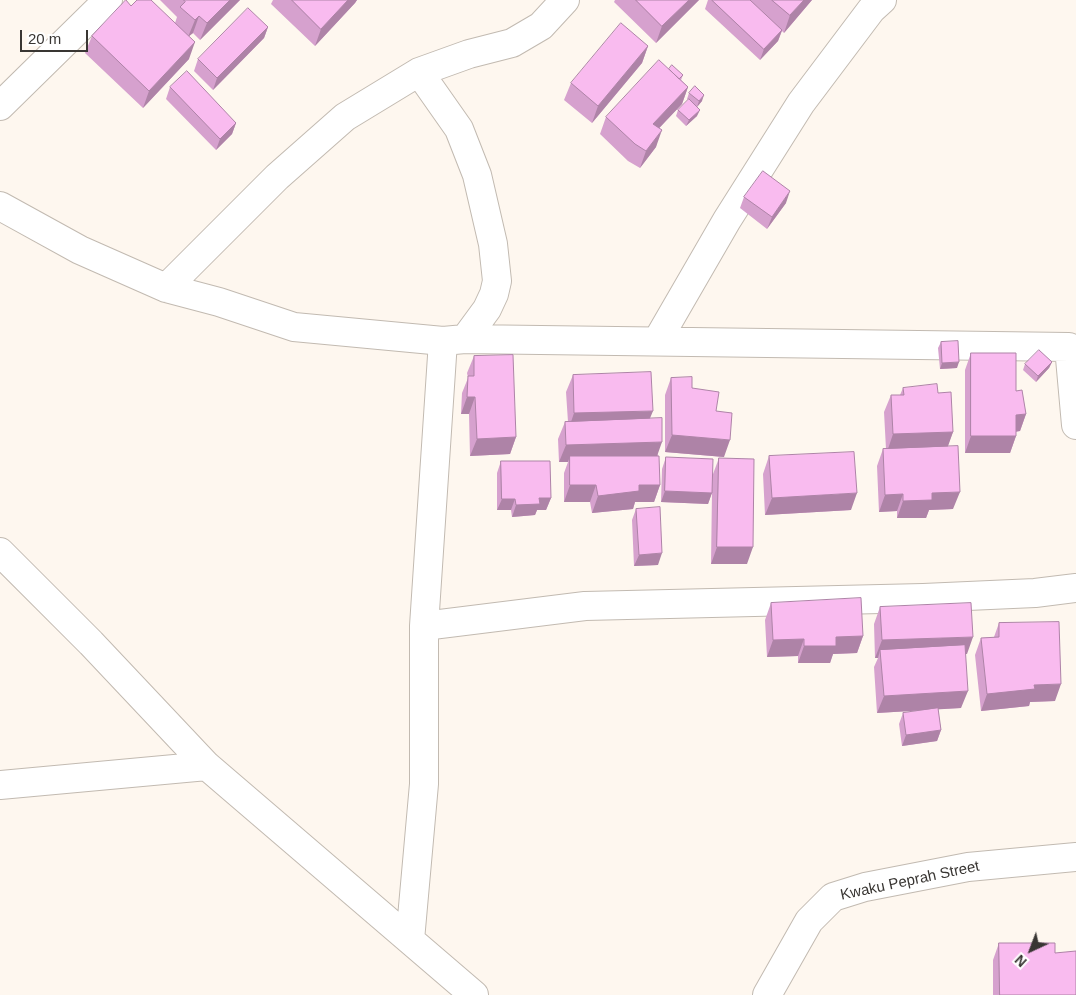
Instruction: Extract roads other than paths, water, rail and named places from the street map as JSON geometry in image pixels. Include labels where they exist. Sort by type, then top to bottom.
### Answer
[{"type":"street","points":[[0,106],[108,0]]},
{"type":"street","points":[[166,288],[277,176],[338,123],[419,72],[469,54],[512,43],[541,26],[565,0]]},
{"type":"street","points":[[658,341],[727,220],[801,103],[871,10],[882,0]]},
{"type":"street","points":[[410,940],[424,784],[424,626],[454,340],[487,309],[494,294],[497,281],[493,244],[477,175],[459,130],[419,72]]},
{"type":"street","points":[[0,206],[80,250],[166,288],[219,302],[294,327],[454,340],[1073,347],[1076,426]]},
{"type":"street","points":[[0,552],[91,643],[207,766],[474,995]]},
{"type":"street","points":[[424,626],[585,606],[923,598],[1035,593],[1076,588]]},
{"type":"street","points":[[0,785],[207,766]]},
{"type":"street","name":"Kwaku Peprah Street","points":[[766,995],[809,921],[833,897],[865,887],[968,866],[1076,857]]}]
